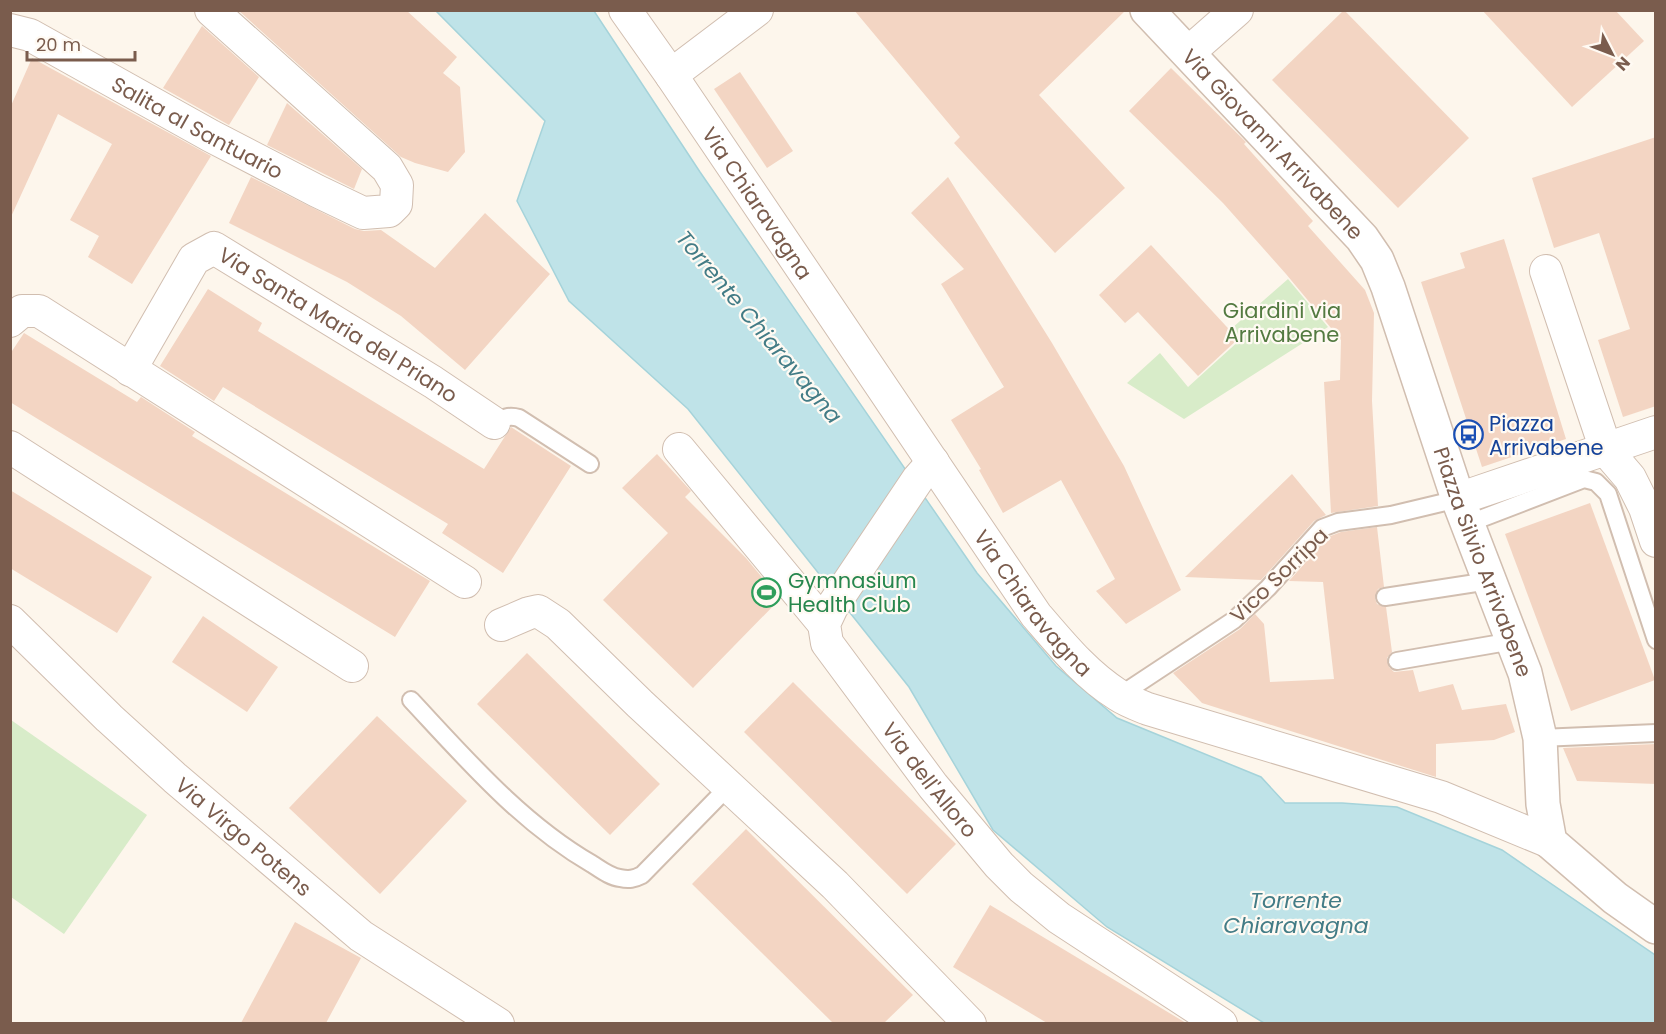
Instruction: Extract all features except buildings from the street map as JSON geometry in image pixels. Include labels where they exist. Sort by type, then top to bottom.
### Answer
[{"type":"street","name":"Salita al Santuario","points":[[10,30],[30,35],[211,136],[363,213],[389,211],[396,204],[397,185],[387,168],[211,10]]},
{"type":"street","name":"Via Chiaravagna","points":[[625,10],[671,75],[925,471],[1036,615],[1096,680],[1119,696],[1158,713],[1441,796],[1550,842],[1615,898],[1656,927]]},
{"type":"street","points":[[671,75],[757,10]]},
{"type":"street","name":"Via Giovanni Arrivabene","points":[[1147,10],[1362,238],[1377,260],[1388,287]]},
{"type":"street","points":[[1188,53],[1237,10]]},
{"type":"street","name":"Via Santa Maria del Priano","points":[[130,370],[194,259],[214,248],[433,382],[494,423]]},
{"type":"street","points":[[1546,271],[1606,450],[1630,478],[1645,508],[1656,541]]},
{"type":"street","name":"Piazza Silvio Arrivabene","points":[[1388,287],[1462,511],[1526,673],[1540,738],[1543,804],[1550,842]]},
{"type":"street","points":[[10,321],[22,311],[39,311],[465,582]]},
{"type":"street","points":[[1462,511],[1606,450],[1656,432]]},
{"type":"street","points":[[10,447],[352,666]]},
{"type":"street","points":[[679,449],[828,615],[925,471]]},
{"type":"street","points":[[501,625],[529,613],[538,611],[546,614],[835,885],[970,1023]]},
{"type":"street","name":"Via dell'Alloro","points":[[828,615],[827,644],[933,786],[999,865],[1059,918],[1221,1023]]},
{"type":"street","name":"Via Virgo Potens","points":[[10,621],[109,718],[175,778],[361,936],[498,1023]]},
{"type":"lane","name":"Via Santa Maria del Priano","points":[[494,423],[512,416],[519,418],[590,464]]},
{"type":"lane","name":"Vico Sorripa","points":[[1119,696],[1234,620],[1269,588],[1323,528],[1338,522],[1391,515],[1462,511],[1584,479],[1596,482],[1608,494],[1656,640]]},
{"type":"lane","points":[[1385,597],[1489,581]]},
{"type":"lane","points":[[1397,661],[1513,641]]},
{"type":"lane","points":[[411,700],[489,782],[525,816],[572,852],[618,878],[633,880],[642,875],[729,786]]},
{"type":"lane","points":[[1540,738],[1656,733]]},
{"type":"green space","name":"Giardini via Arrivabene","points":[[1288,279],[1328,327],[1184,419],[1127,383],[1160,353],[1188,387],[1241,339],[1232,328]]},
{"type":"green space","points":[[11,720],[147,815],[64,934],[11,897]]},
{"type":"water","name":"Torrente Chiaravagna","points":[[436,11],[594,11],[700,172],[977,573],[1056,666],[1117,718],[1261,777],[1285,803],[1342,803],[1397,807],[1502,850],[1655,955],[1655,1023],[1264,1023],[1107,927],[993,830],[909,687],[688,409],[569,301],[517,201],[545,121]]},
{"type":"place","name":"Piazza Arrivabene","points":[[1468,435]]},
{"type":"place","name":"Gymnasium Health Club","points":[[767,592]]}]
